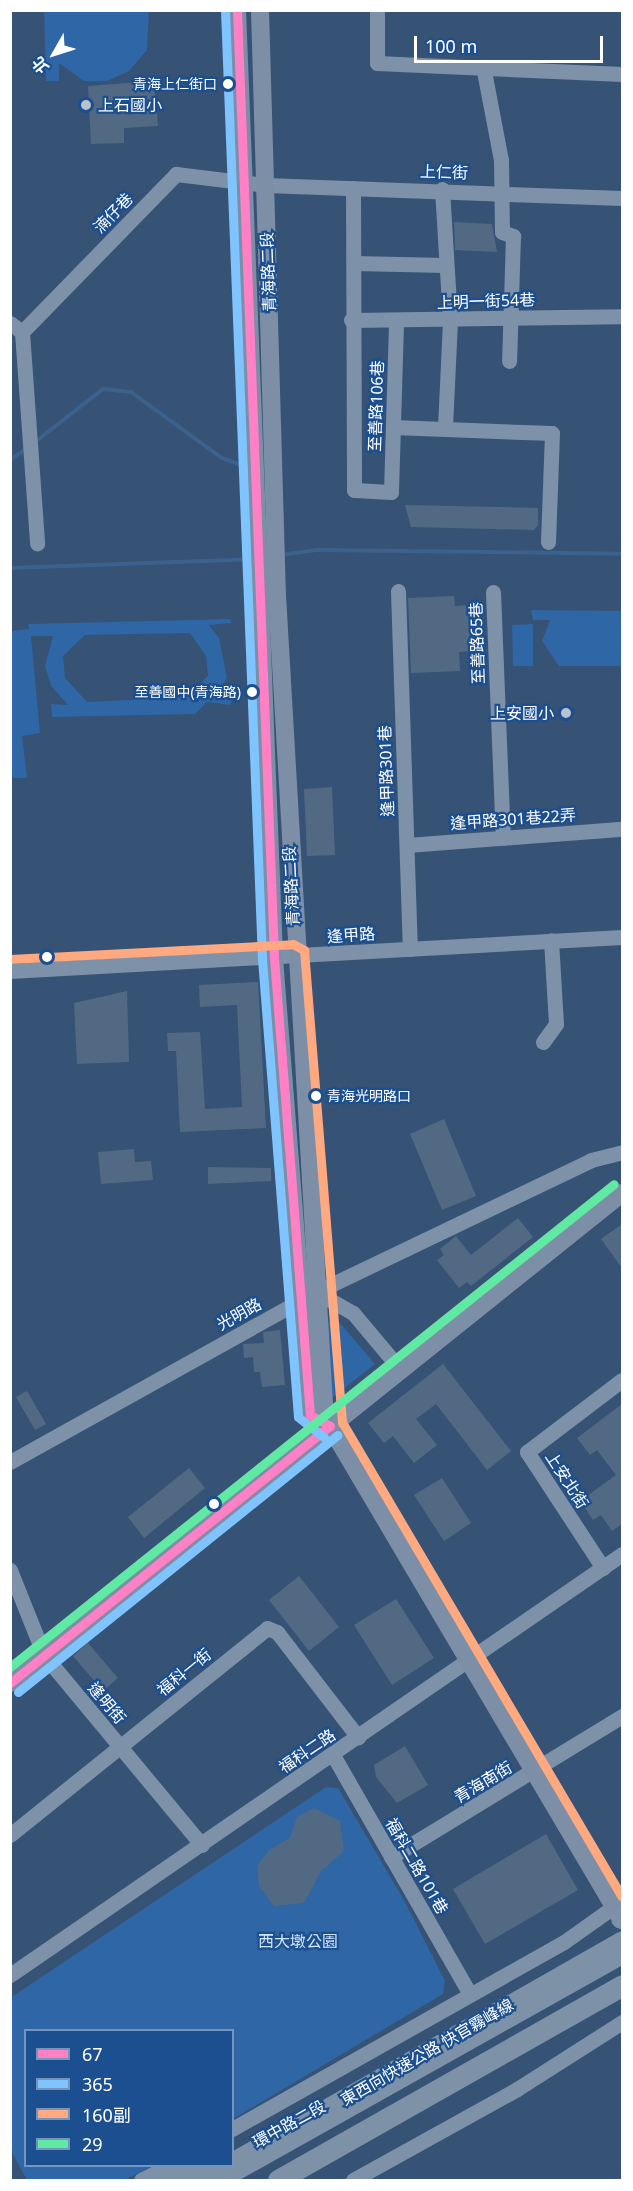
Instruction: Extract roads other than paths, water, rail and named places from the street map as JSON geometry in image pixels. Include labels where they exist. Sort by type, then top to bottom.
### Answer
[{"type":"highway","name":"東西向快速公路 快官霧峰線","points":[[234,2162],[622,1941]]},
{"type":"highway","points":[[278,2181],[313,2164],[622,1985]]},
{"type":"highway","points":[[234,2145],[377,2081]]},
{"type":"highway","points":[[292,2181],[313,2164]]},
{"type":"highway","points":[[167,2181],[192,2167]]},
{"type":"highway","points":[[201,2181],[225,2167]]},
{"type":"main road","name":"青海路二段","points":[[237,10],[244,183],[267,534]]},
{"type":"main road","name":"青海路二段","points":[[260,10],[265,185],[267,534]]},
{"type":"main road","points":[[267,534],[268,587]]},
{"type":"main road","name":"青海路二段","points":[[268,587],[316,1292],[330,1425],[621,1913]]},
{"type":"main road","name":"青海路二段","points":[[268,587],[274,958],[299,1301],[310,1415],[330,1425]]},
{"type":"main road","points":[[10,1683],[622,1193]]},
{"type":"street","points":[[377,10],[377,63],[484,71],[622,74]]},
{"type":"street","points":[[484,71],[501,192],[502,232],[513,236],[509,361]]},
{"type":"street","name":"湳仔巷","points":[[16,328],[176,174],[265,185]]},
{"type":"street","name":"上仁街","points":[[265,185],[442,189],[622,198]]},
{"type":"street","points":[[351,320],[354,263],[353,188]]},
{"type":"street","points":[[442,189],[450,321],[445,429]]},
{"type":"street","points":[[354,263],[445,265]]},
{"type":"street","name":"上明一街54巷","points":[[351,320],[450,321],[511,316],[622,316]]},
{"type":"street","name":"至善路106巷","points":[[351,320],[354,490],[391,492],[396,320]]},
{"type":"street","points":[[16,328],[37,543]]},
{"type":"street","points":[[393,427],[552,433],[548,542]]},
{"type":"street","name":"逢甲路301巷","points":[[398,591],[411,949]]},
{"type":"street","name":"至善路65巷","points":[[493,592],[503,838]]},
{"type":"street","name":"逢甲路301巷22弄","points":[[407,844],[622,829]]},
{"type":"street","name":"逢甲路","points":[[10,971],[622,937]]},
{"type":"street","points":[[543,1042],[556,1024],[551,940]]},
{"type":"street","name":"光明路","points":[[10,1462],[316,1292],[591,1160],[622,1152]]},
{"type":"street","points":[[316,1292],[353,1313],[400,1370]]},
{"type":"street","name":"上安北街","points":[[603,1568],[527,1452],[622,1380]]},
{"type":"street","name":"福科二路","points":[[10,1976],[622,1554]]},
{"type":"street","name":"逢明街","points":[[10,1570],[44,1655],[202,1845]]},
{"type":"street","name":"福科一街","points":[[10,1835],[267,1628],[277,1632],[358,1737]]},
{"type":"street","name":"青海南街","points":[[391,1857],[535,1772],[622,1716]]},
{"type":"street","name":"福科二路101巷","points":[[333,1755],[470,1994]]},
{"type":"street","name":"環中路二段","points":[[234,2128],[588,1927],[621,1913]]},
{"type":"street","name":"環中路二段","points":[[223,2181],[622,1956]]},
{"type":"street","name":"環中路二段","points":[[240,2181],[622,1967]]},
{"type":"street","points":[[352,2181],[517,2089],[622,2022]]},
{"type":"street","points":[[141,2181],[166,2167]]},
{"type":"waterway","points":[[35,442],[103,389],[131,392],[222,458],[241,465]]},
{"type":"waterway","points":[[10,460],[27,448]]},
{"type":"waterway","points":[[281,555],[316,550],[622,554]]},
{"type":"waterway","points":[[10,568],[252,559]]},
{"type":"place","name":"青海上仁街口","points":[[228,84]]},
{"type":"place","name":"上石國小","points":[[86,105]]},
{"type":"place","name":"至善國中(青海路)","points":[[252,692]]},
{"type":"place","name":"上安國小","points":[[566,713]]},
{"type":"place","name":"青海光明路口","points":[[316,1096]]},
{"type":"park label","name":"西大墩公園","points":[[298,1941]]}]
